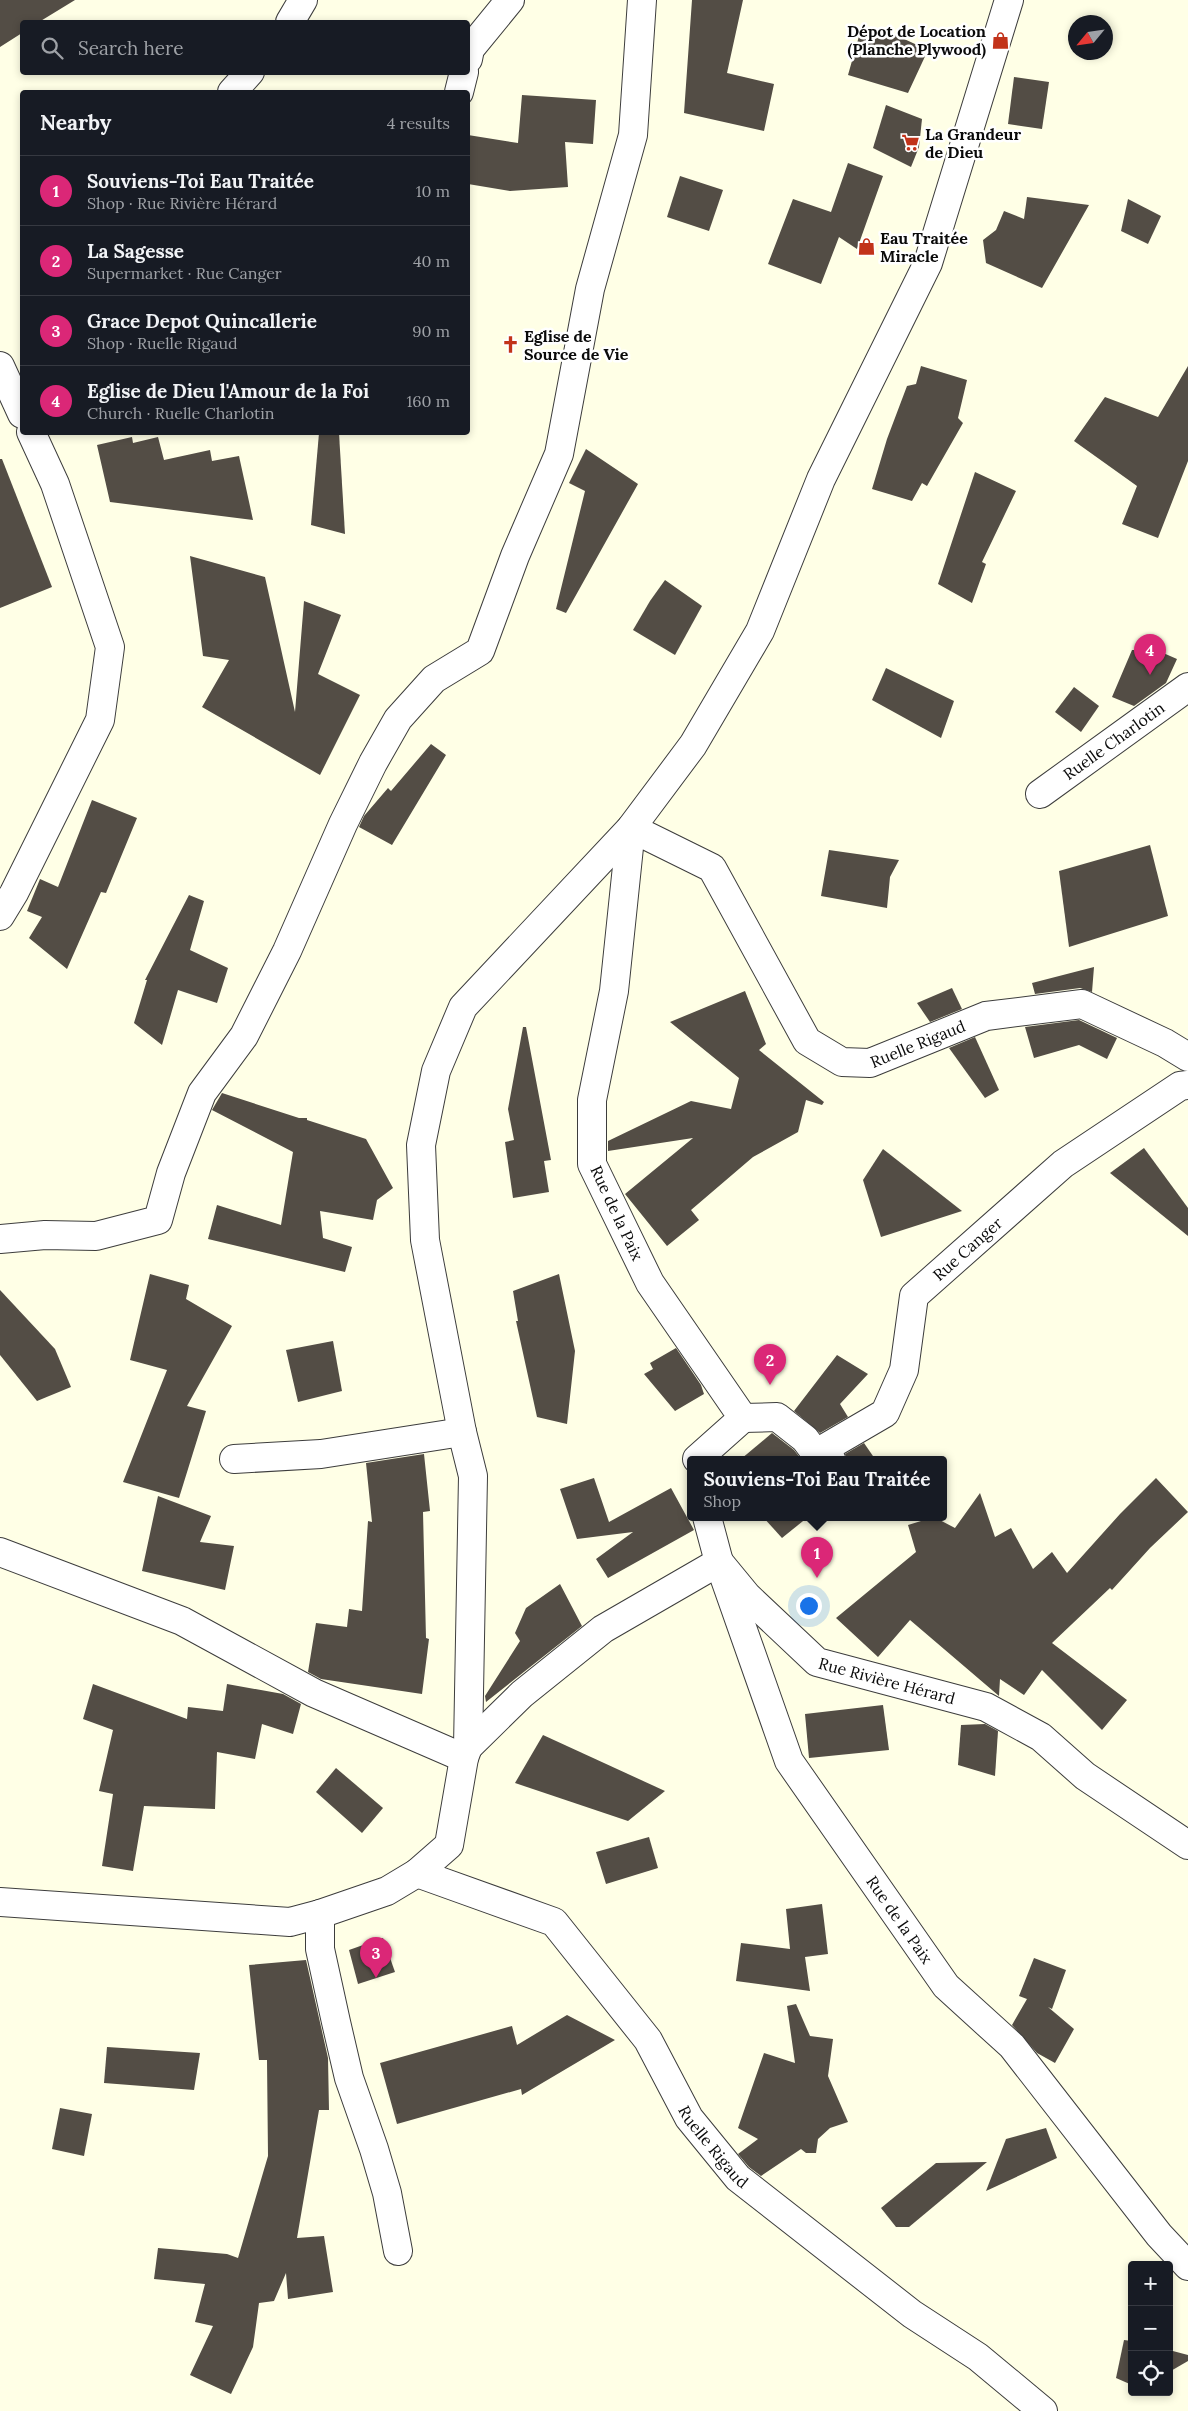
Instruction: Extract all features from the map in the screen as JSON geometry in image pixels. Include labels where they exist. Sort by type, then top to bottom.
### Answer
[{"type":"street","points":[[291,20],[303,0]]},
{"type":"street","points":[[470,49],[510,0]]},
{"type":"street","points":[[0,1239],[45,1235],[96,1236],[158,1220],[171,1173],[202,1093],[244,1036],[287,952],[343,824],[373,763],[398,719],[434,680],[480,651],[515,556],[559,454],[590,289],[633,134],[642,0]]},
{"type":"street","points":[[0,1902],[290,1922],[320,1914],[387,1891],[417,1873],[448,1845],[466,1753],[473,1476],[462,1432],[425,1240],[421,1145],[436,1071],[463,1007],[631,828],[693,745],[760,631],[821,479],[928,263],[1009,0]]},
{"type":"street","points":[[234,90],[247,75]]},
{"type":"street","points":[[460,90],[463,75]]},
{"type":"street","points":[[0,366],[20,410]]},
{"type":"street","points":[[0,916],[14,893],[100,720],[110,647],[55,484],[32,435]]},
{"type":"street","name":"Ruelle Charlotin","points":[[1040,794],[1188,687]]},
{"type":"street","name":"Ruelle Rigaud","points":[[631,828],[712,868],[808,1042],[842,1062],[870,1063],[986,1016],[1082,1004],[1165,1043],[1188,1057]]},
{"type":"street","name":"Rue de la Paix","points":[[631,828],[614,991],[592,1100],[592,1164],[650,1283],[743,1418]]},
{"type":"street","name":"Rue Canger","points":[[830,1456],[826,1448],[885,1413],[904,1370],[914,1296],[1063,1164],[1180,1086],[1188,1085]]},
{"type":"street","points":[[700,1456],[743,1418],[777,1417],[805,1440],[818,1456]]},
{"type":"street","points":[[234,1459],[321,1454],[462,1432]]},
{"type":"street","name":"Rue de la Paix","points":[[708,1521],[719,1562],[790,1761],[946,1986],[1012,2046],[1159,2235],[1188,2266]]},
{"type":"street","points":[[0,1552],[182,1621],[314,1693],[466,1753]]},
{"type":"street","points":[[466,1753],[522,1694],[603,1629],[719,1562]]},
{"type":"street","name":"Rue Rivière Hérard","points":[[719,1562],[747,1596],[817,1662],[986,1707],[1041,1738],[1085,1776],[1188,1845]]},
{"type":"street","name":"Ruelle Rigaud","points":[[417,1873],[554,1922],[648,2040],[689,2118],[738,2178],[912,2314],[978,2358],[1043,2411]]},
{"type":"street","points":[[320,1914],[320,1949],[336,2022],[349,2078],[387,2193],[398,2251]]},
{"type":"building","points":[[0,0],[75,0],[42,20],[20,20],[20,34],[0,47]]},
{"type":"building","points":[[692,0],[743,0],[727,73],[774,84],[764,131],[684,113]]},
{"type":"building","points":[[861,29],[887,37],[889,32],[928,50],[908,93],[848,75]]},
{"type":"building","points":[[1014,77],[1049,82],[1042,129],[1008,124]]},
{"type":"building","points":[[522,95],[596,100],[593,144],[565,142],[568,187],[510,191],[470,184],[470,135],[518,143]]},
{"type":"building","points":[[886,105],[922,119],[919,147],[911,167],[873,148]]},
{"type":"building","points":[[848,163],[883,176],[857,249],[839,237],[821,284],[768,264],[793,199],[831,212]]},
{"type":"building","points":[[680,176],[723,190],[709,231],[667,217]]},
{"type":"building","points":[[1027,197],[1089,205],[1042,288],[986,263],[983,240],[996,230],[1004,211],[1024,219]]},
{"type":"building","points":[[1128,199],[1161,216],[1148,244],[1121,231]]},
{"type":"building","points":[[921,366],[967,380],[958,418],[963,423],[927,486],[922,483],[912,501],[872,489],[887,439],[907,386],[916,384]]},
{"type":"building","points":[[1188,366],[1188,461],[1158,538],[1122,524],[1137,486],[1074,441],[1105,397],[1158,417]]},
{"type":"building","points":[[319,435],[339,435],[345,534],[311,525]]},
{"type":"building","points":[[132,437],[133,443],[158,437],[164,460],[210,450],[212,461],[239,456],[253,520],[110,502],[97,445]]},
{"type":"building","points":[[586,449],[638,484],[566,613],[556,609],[585,491],[569,483]]},
{"type":"building","points":[[0,459],[2,459],[52,587],[0,608]]},
{"type":"building","points":[[975,472],[1016,491],[982,562],[986,564],[972,603],[938,584]]},
{"type":"building","points":[[190,556],[265,577],[295,712],[304,601],[341,615],[318,674],[360,695],[320,775],[202,707],[229,660],[203,656]]},
{"type":"building","points":[[665,580],[702,606],[675,655],[633,630]]},
{"type":"building","points":[[1138,642],[1177,659],[1166,683],[1134,706],[1112,697],[1132,650],[1135,650]]},
{"type":"building","points":[[886,668],[954,701],[941,738],[872,700]]},
{"type":"building","points":[[1074,687],[1099,706],[1081,732],[1055,712]]},
{"type":"building","points":[[431,744],[446,755],[392,845],[359,827],[364,816],[388,788],[391,791]]},
{"type":"building","points":[[92,800],[137,818],[106,893],[101,892],[67,969],[29,938],[42,917],[27,911],[40,879],[58,887]]},
{"type":"building","points":[[1150,845],[1168,916],[1069,947],[1059,871]]},
{"type":"building","points":[[829,850],[899,860],[890,877],[887,908],[821,896]]},
{"type":"building","points":[[189,895],[204,901],[190,950],[228,968],[217,1003],[178,990],[162,1045],[134,1023],[147,980],[145,980]]},
{"type":"building","points":[[1094,967],[1092,992],[1080,988],[1035,994],[1032,983]]},
{"type":"building","points":[[952,988],[962,1009],[930,1022],[917,1003]]},
{"type":"building","points":[[745,991],[766,1044],[759,1050],[824,1102],[822,1105],[806,1100],[798,1132],[753,1157],[691,1210],[699,1220],[667,1246],[625,1194],[693,1138],[608,1151],[608,1141],[691,1101],[731,1109],[739,1078],[670,1022]]},
{"type":"building","points":[[1079,1020],[1117,1038],[1107,1059],[1079,1045],[1034,1058],[1025,1027]]},
{"type":"building","points":[[523,1027],[526,1027],[551,1160],[544,1161],[549,1192],[513,1198],[505,1142],[514,1140],[508,1109]]},
{"type":"building","points":[[975,1037],[999,1090],[985,1098],[949,1048]]},
{"type":"building","points":[[222,1093],[299,1118],[307,1118],[307,1120],[366,1139],[393,1188],[377,1200],[373,1220],[320,1211],[323,1238],[352,1247],[345,1272],[208,1239],[217,1205],[281,1225],[293,1152],[212,1110]]},
{"type":"building","points":[[1144,1148],[1188,1208],[1188,1236],[1110,1173]]},
{"type":"building","points":[[883,1149],[962,1211],[881,1237],[863,1180]]},
{"type":"building","points":[[150,1274],[189,1285],[186,1299],[232,1326],[187,1406],[206,1411],[179,1498],[123,1482],[167,1370],[130,1360]]},
{"type":"building","points":[[559,1274],[575,1351],[567,1424],[537,1417],[516,1321],[518,1321],[513,1291]]},
{"type":"building","points":[[0,1290],[55,1349],[71,1387],[37,1401],[0,1355]]},
{"type":"building","points":[[333,1341],[342,1391],[298,1402],[286,1350]]},
{"type":"building","points":[[676,1348],[701,1385],[704,1394],[675,1411],[644,1374],[653,1369],[650,1363]]},
{"type":"building","points":[[837,1355],[868,1374],[840,1404],[848,1417],[820,1433],[794,1411]]},
{"type":"building","points":[[772,1433],[799,1456],[745,1456]]},
{"type":"building","points":[[864,1443],[873,1456],[846,1456],[845,1454]]},
{"type":"building","points":[[424,1454],[430,1511],[423,1512],[426,1638],[429,1639],[422,1694],[321,1679],[308,1672],[316,1623],[347,1627],[349,1609],[362,1611],[368,1521],[372,1522],[366,1463]]},
{"type":"building","points":[[594,1478],[609,1522],[671,1488],[687,1517],[687,1521],[689,1521],[694,1530],[608,1578],[596,1559],[633,1532],[577,1539],[560,1489]]},
{"type":"building","points":[[1156,1478],[1188,1512],[1150,1548],[1112,1590],[1110,1588],[1052,1643],[1127,1700],[1102,1730],[1042,1670],[1024,1695],[1000,1679],[999,1696],[910,1620],[878,1657],[836,1618],[916,1552],[908,1525],[921,1521],[942,1521],[955,1528],[980,1493],[995,1537],[1011,1528],[1033,1569],[1052,1552],[1067,1573],[1120,1514]]},
{"type":"building","points":[[158,1496],[211,1516],[200,1542],[234,1546],[225,1590],[142,1571]]},
{"type":"building","points":[[767,1521],[803,1521],[782,1538]]},
{"type":"building","points":[[560,1584],[582,1626],[486,1702],[485,1696],[520,1641],[515,1633],[526,1608]]},
{"type":"building","points":[[93,1684],[187,1719],[188,1707],[223,1711],[227,1684],[283,1694],[301,1704],[293,1734],[262,1724],[255,1759],[217,1752],[215,1809],[144,1806],[133,1871],[102,1866],[113,1794],[99,1791],[113,1730],[83,1719]]},
{"type":"building","points":[[883,1705],[889,1750],[809,1758],[805,1714]]},
{"type":"building","points":[[985,1724],[998,1731],[995,1776],[958,1765],[961,1725]]},
{"type":"building","points":[[543,1735],[665,1791],[628,1821],[515,1783]]},
{"type":"building","points":[[336,1768],[383,1808],[362,1833],[316,1792]]},
{"type":"building","points":[[649,1837],[658,1868],[606,1884],[596,1852]]},
{"type":"building","points":[[822,1904],[828,1954],[805,1957],[810,1991],[736,1981],[741,1943],[790,1949],[786,1909]]},
{"type":"building","points":[[383,1938],[395,1972],[358,1984],[349,1950]]},
{"type":"building","points":[[1034,1958],[1066,1970],[1052,2009],[1048,2007],[1074,2029],[1055,2063],[1037,2053],[1012,2025],[1027,1999],[1019,1996]]},
{"type":"building","points":[[306,1960],[328,2058],[329,2110],[319,2110],[297,2238],[324,2236],[333,2292],[288,2299],[286,2273],[274,2301],[259,2303],[253,2347],[231,2394],[190,2375],[213,2326],[195,2322],[205,2284],[154,2279],[158,2248],[227,2254],[238,2258],[268,2156],[267,2060],[259,2060],[249,1965]]},
{"type":"building","points":[[796,2004],[810,2036],[833,2039],[828,2076],[848,2122],[830,2128],[818,2139],[816,2153],[806,2153],[801,2149],[761,2176],[749,2167],[738,2154],[758,2139],[738,2128],[764,2053],[795,2063],[787,2006]]},
{"type":"building","points":[[567,2015],[615,2040],[522,2095],[521,2089],[397,2124],[380,2063],[512,2026],[517,2045]]},
{"type":"building","points":[[107,2047],[200,2053],[194,2090],[104,2083]]},
{"type":"building","points":[[60,2108],[92,2114],[84,2156],[52,2149]]},
{"type":"building","points":[[1046,2128],[1057,2158],[986,2191],[1006,2139]]},
{"type":"building","points":[[987,2162],[909,2227],[896,2227],[881,2208],[936,2163]]},
{"type":"building","points":[[1124,2340],[1128,2340],[1128,2383],[1116,2378]]},
{"type":"building","points":[[1173,2351],[1188,2355],[1188,2361],[1173,2370]]},
{"type":"place","name":"Dépot de Location (Planche Plywood)","points":[[1000,40]]},
{"type":"place","name":"La Grandeur de Dieu","points":[[911,143]]},
{"type":"place","name":"Eau Traitée Miracle","points":[[866,247]]},
{"type":"place","name":"Eglise de Source de Vie","points":[[510,345]]},
{"type":"place","name":"Eglise de Dieu l'Amour de la Foi","points":[[1150,675]]},
{"type":"place","name":"La Sagesse","points":[[770,1385]]},
{"type":"place","name":"Souviens-Toi Eau Traitée","points":[[817,1578]]},
{"type":"place","name":"Grace Depot Quincallerie","points":[[376,1978]]}]
